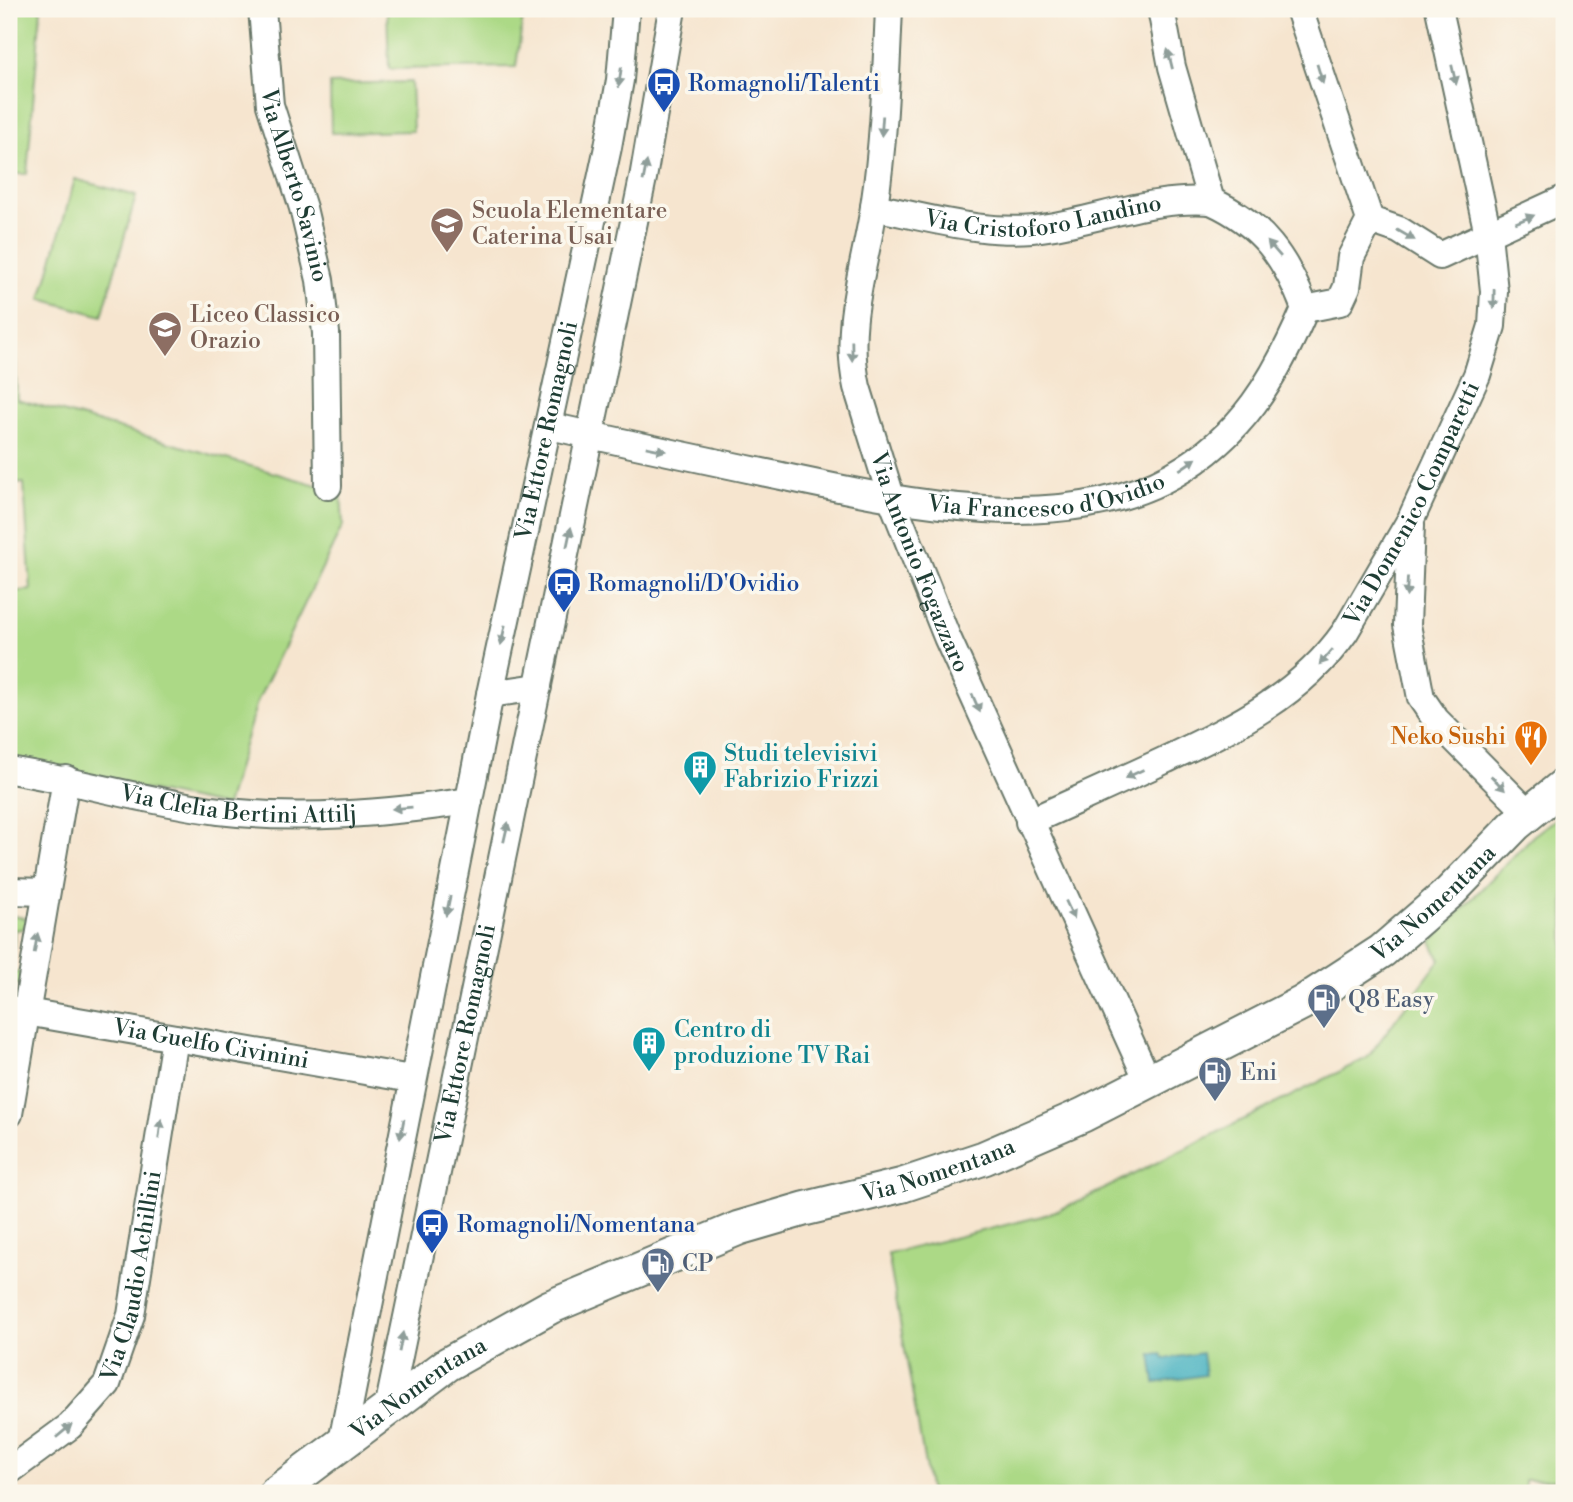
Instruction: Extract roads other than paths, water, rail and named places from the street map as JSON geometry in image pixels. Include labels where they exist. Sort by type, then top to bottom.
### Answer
[{"type":"main road","name":"Via Nomentana","points":[[276,1493],[342,1442],[391,1395],[527,1319],[609,1280],[756,1223],[954,1170],[1057,1127],[1149,1083],[1302,1003],[1353,973],[1424,916],[1528,813],[1564,785]]},
{"type":"street","name":"Via Alberto Savinio","points":[[262,9],[270,105],[303,208],[321,287],[326,333],[328,486]]},
{"type":"street","name":"Via Ettore Romagnoli","points":[[342,1442],[411,1079],[490,694],[581,277],[620,80],[626,9]]},
{"type":"street","name":"Via Ettore Romagnoli","points":[[391,1395],[648,154],[672,9]]},
{"type":"street","name":"Via Antonio Fogazzaro","points":[[889,9],[874,207],[856,293],[853,368],[892,500],[947,637],[1149,1083]]},
{"type":"street","points":[[1161,9],[1175,81],[1211,201],[1242,218],[1271,245],[1291,273],[1305,309],[1339,302],[1347,287],[1351,257],[1370,220],[1299,9]]},
{"type":"street","name":"Via Domenico Comparetti","points":[[1029,822],[1233,728],[1298,685],[1333,650],[1411,519],[1485,351],[1492,326],[1494,291],[1488,234],[1439,9]]},
{"type":"street","points":[[1370,220],[1399,230],[1440,256],[1564,199]]},
{"type":"street","name":"Via Cristoforo Landino","points":[[874,207],[987,227],[1028,229],[1151,202],[1211,201]]},
{"type":"street","points":[[581,277],[620,286]]},
{"type":"street","name":"Via Francesco d'Ovidio","points":[[550,426],[892,500],[970,509],[1008,510],[1087,502],[1153,484],[1205,453],[1258,402],[1283,359],[1305,309]]},
{"type":"street","points":[[1411,519],[1407,625],[1420,698],[1436,720],[1528,813]]},
{"type":"street","points":[[514,582],[558,590]]},
{"type":"street","points":[[490,694],[538,687]]},
{"type":"street","name":"Via Clelia Bertini Attilj","points":[[9,770],[66,779],[178,804],[239,813],[339,813],[470,801]]},
{"type":"street","points":[[9,1114],[17,1009],[45,892],[66,779]]},
{"type":"street","points":[[456,869],[496,878]]},
{"type":"street","points":[[9,891],[45,892]]},
{"type":"street","name":"Via Guelfo Civinini","points":[[17,1009],[411,1079]]},
{"type":"street","name":"Via Claudio Achillini","points":[[9,1471],[70,1426],[107,1384],[131,1315],[174,1038]]},
{"type":"street","points":[[354,1370],[391,1395]]},
{"type":"water","points":[[1202,1353],[1205,1375],[1155,1383],[1151,1355],[1162,1354],[1164,1359]]},
{"type":"place","name":"Romagnoli/Talenti","points":[[664,114]]},
{"type":"place","name":"Scuola Elementare Caterina Usai","points":[[447,254]]},
{"type":"place","name":"Liceo Classico Orazio","points":[[165,358]]},
{"type":"place","name":"Romagnoli/D'Ovidio","points":[[564,614]]},
{"type":"place","name":"Neko Sushi","points":[[1531,767]]},
{"type":"place","name":"Studi televisivi Fabrizio Frizzi","points":[[700,797]]},
{"type":"place","name":"Q8 Easy","points":[[1324,1030]]},
{"type":"place","name":"Centro di produzione TV Rai","points":[[649,1073]]},
{"type":"place","name":"Eni","points":[[1215,1103]]},
{"type":"place","name":"Romagnoli/Nomentana","points":[[432,1255]]},
{"type":"place","name":"CP","points":[[658,1294]]}]
